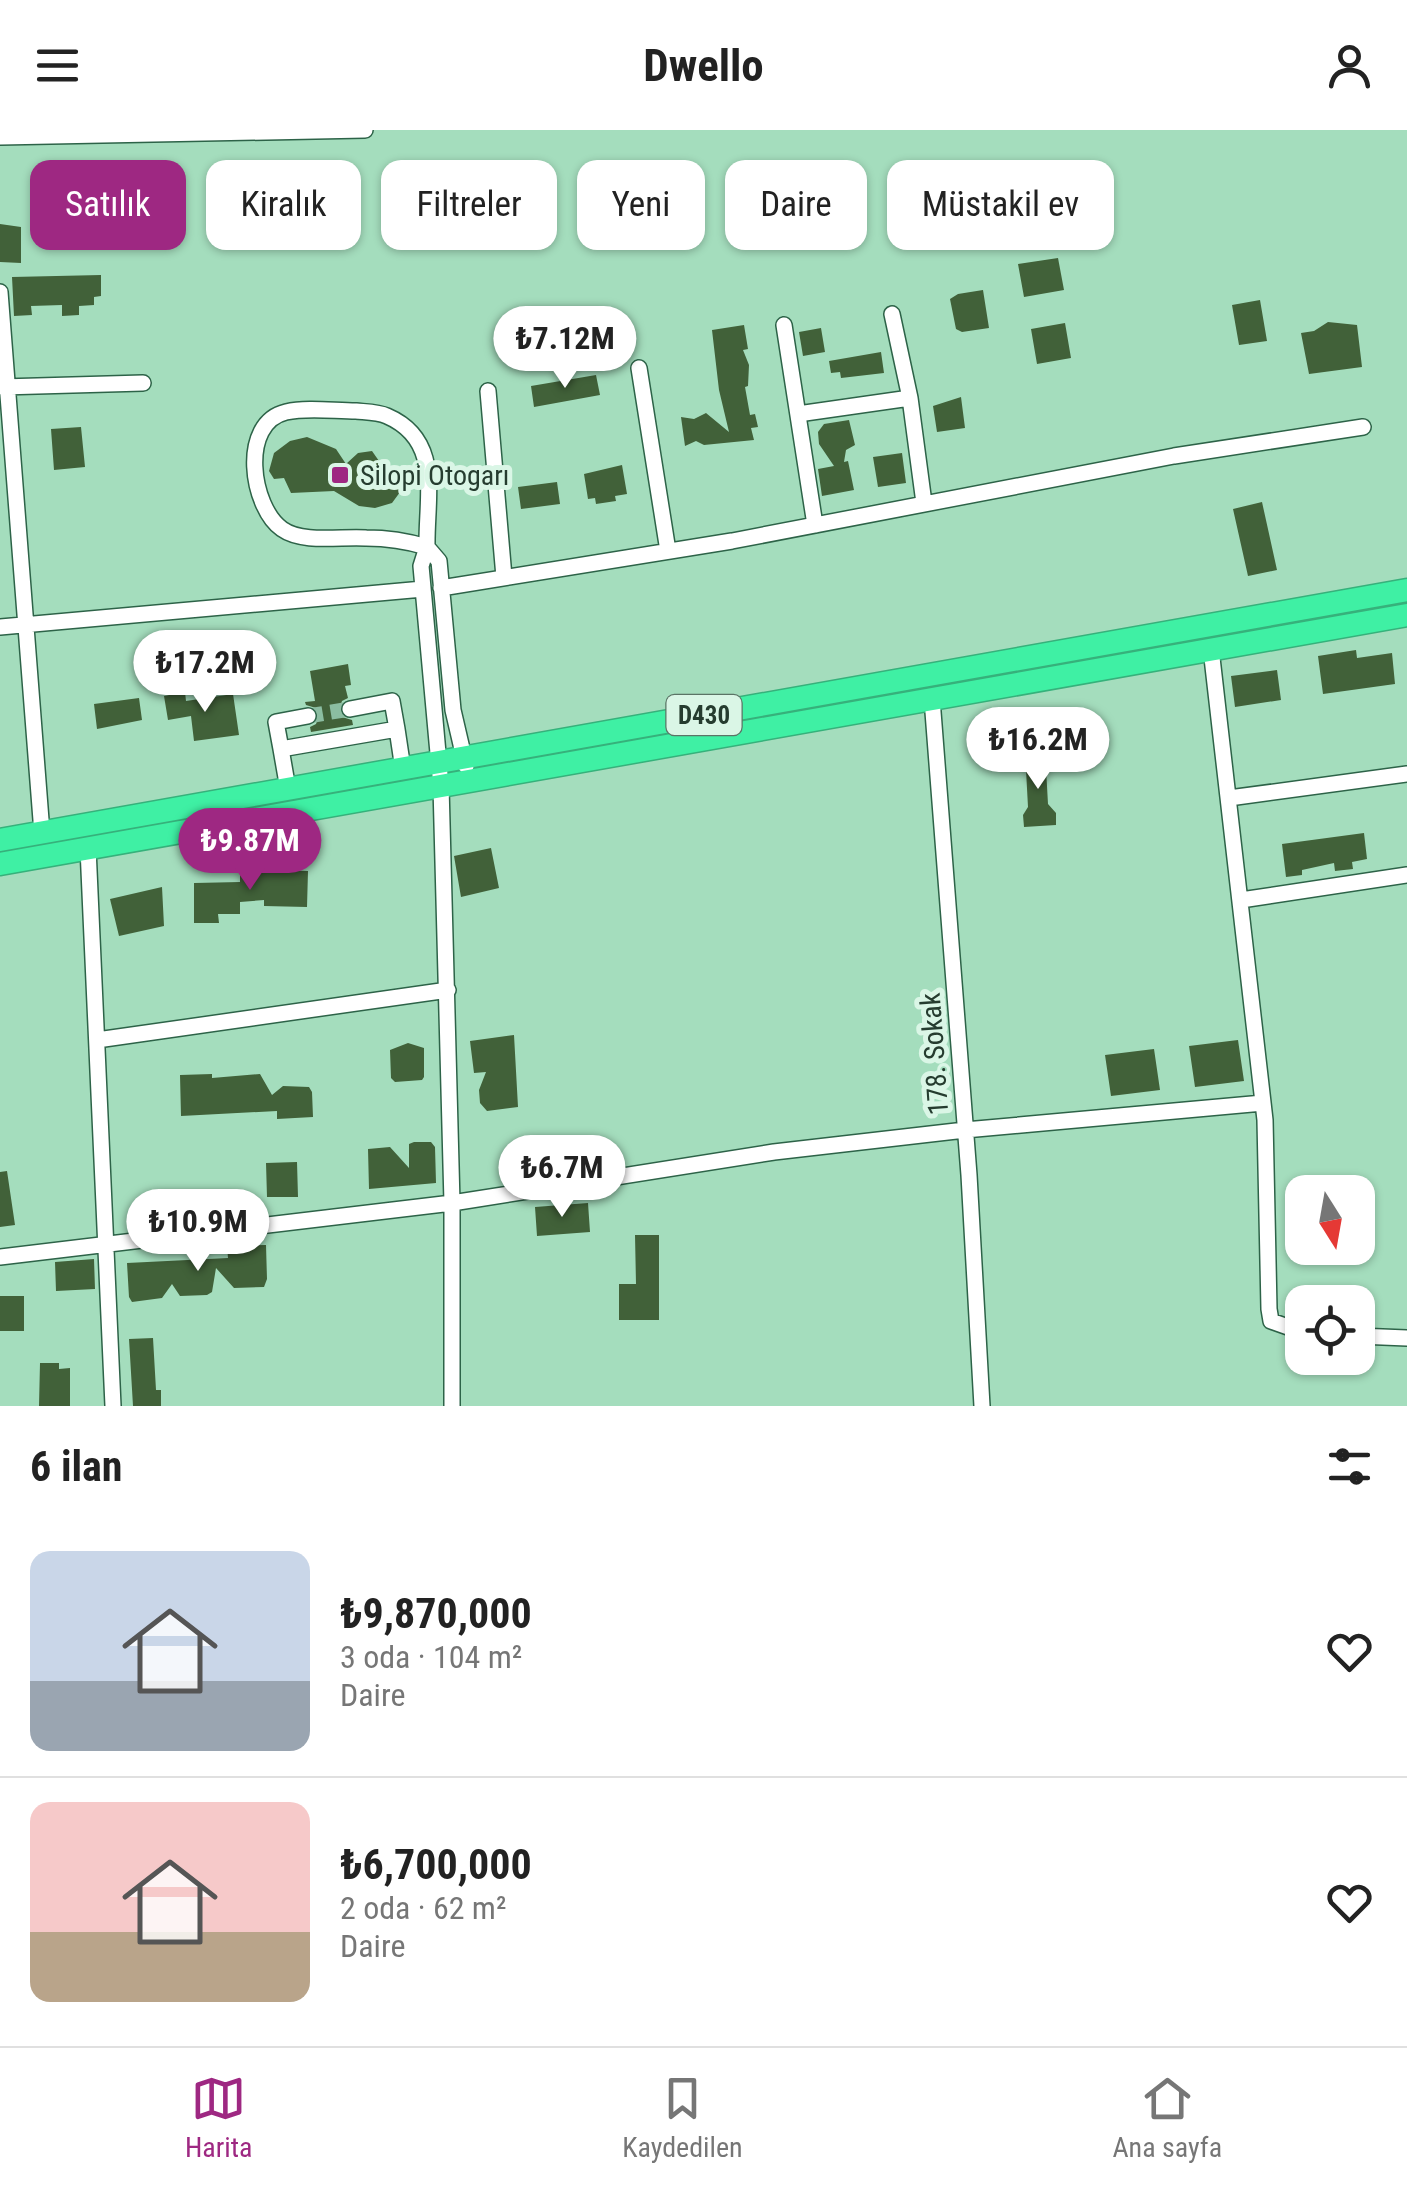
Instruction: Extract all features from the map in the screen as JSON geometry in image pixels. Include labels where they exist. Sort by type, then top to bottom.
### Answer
[{"type":"highway","name":"D430","points":[[0,864],[439,774],[1407,590]]},
{"type":"highway","name":"D430","points":[[467,769],[932,699],[1407,615]]},
{"type":"highway","name":"D430","points":[[0,840],[403,769],[439,774]]},
{"type":"street","points":[[0,136],[365,130]]},
{"type":"street","points":[[0,292],[7,491],[25,622],[42,833]]},
{"type":"street","points":[[892,314],[910,398],[924,502]]},
{"type":"street","points":[[784,325],[815,525]]},
{"type":"street","points":[[639,368],[668,551]]},
{"type":"street","points":[[4,387],[142,383]]},
{"type":"street","points":[[488,391],[504,578]]},
{"type":"street","points":[[798,414],[910,398]]},
{"type":"street","points":[[452,1406],[448,990],[439,774],[421,566],[427,547],[429,474],[421,442],[387,416],[356,410],[284,412],[264,426],[255,443],[254,471],[261,498],[280,528],[300,536],[396,540],[427,547],[439,561],[453,710],[467,769]]},
{"type":"street","points":[[441,588],[815,525],[1174,456],[1363,426]]},
{"type":"street","points":[[0,627],[423,589]]},
{"type":"street","points":[[1211,650],[1263,1104],[1269,1310],[1272,1321],[1285,1326]]},
{"type":"street","name":"178. Sokak","points":[[932,699],[982,1406]]},
{"type":"street","points":[[350,708],[392,701],[403,769]]},
{"type":"street","points":[[288,789],[276,722],[308,716]]},
{"type":"street","points":[[281,749],[396,729]]},
{"type":"street","points":[[1229,798],[1407,774]]},
{"type":"street","points":[[88,848],[113,1406]]},
{"type":"street","points":[[1241,900],[1407,874]]},
{"type":"street","points":[[97,1040],[448,990]]},
{"type":"street","points":[[0,1257],[452,1203],[774,1152],[965,1130],[1263,1104]]},
{"type":"street","points":[[1375,1337],[1407,1338]]},
{"type":"building","points":[[0,224],[21,227],[21,263],[0,262]]},
{"type":"building","points":[[1058,258],[1064,290],[1024,297],[1018,264]]},
{"type":"building","points":[[101,275],[101,296],[94,297],[94,305],[79,306],[79,315],[62,316],[62,305],[31,306],[32,315],[14,316],[12,277]]},
{"type":"building","points":[[983,290],[989,328],[962,332],[956,329],[950,299]]},
{"type":"building","points":[[1260,300],[1267,341],[1239,345],[1232,305]]},
{"type":"building","points":[[1328,322],[1357,325],[1362,367],[1309,374],[1301,333],[1314,331]]},
{"type":"building","points":[[1065,323],[1071,358],[1037,364],[1031,329]]},
{"type":"building","points":[[744,325],[748,349],[743,350],[749,365],[745,387],[750,415],[755,414],[758,427],[751,428],[754,440],[704,445],[696,441],[685,446],[681,417],[694,419],[706,413],[729,432],[712,330]]},
{"type":"building","points":[[821,328],[825,352],[803,356],[799,332]]},
{"type":"building","points":[[881,352],[884,373],[841,378],[840,372],[831,373],[829,361]]},
{"type":"building","points":[[596,375],[600,395],[534,407],[531,386]]},
{"type":"building","points":[[961,397],[965,428],[937,432],[933,406]]},
{"type":"building","points":[[849,420],[855,445],[846,450],[844,462],[848,461],[854,490],[822,496],[818,469],[834,466],[819,444],[818,432],[824,424]]},
{"type":"building","points":[[81,427],[85,467],[54,470],[51,429]]},
{"type":"building","name":"Silopi Otogarı","points":[[307,437],[336,449],[346,464],[358,453],[372,451],[386,471],[409,469],[406,484],[392,503],[375,508],[359,506],[334,491],[291,493],[284,478],[274,479],[269,471],[274,453],[290,441]]},
{"type":"building","points":[[902,453],[906,483],[878,487],[873,457]]},
{"type":"building","points":[[622,465],[627,494],[615,496],[616,501],[596,504],[595,498],[588,499],[584,474]]},
{"type":"building","points":[[557,482],[560,504],[521,509],[518,487]]},
{"type":"building","points":[[1262,502],[1277,570],[1248,576],[1233,509]]},
{"type":"building","points":[[1356,650],[1357,658],[1392,653],[1395,684],[1323,694],[1318,656]]},
{"type":"building","points":[[348,664],[351,685],[345,686],[348,698],[339,710],[353,725],[311,732],[310,727],[319,715],[316,708],[305,702],[315,701],[310,671]]},
{"type":"building","points":[[1277,670],[1281,700],[1235,707],[1231,676]]},
{"type":"building","points":[[185,692],[186,701],[233,694],[239,735],[194,741],[191,716],[168,720],[164,696]]},
{"type":"building","points":[[139,698],[142,720],[97,729],[94,704]]},
{"type":"building","points":[[1045,750],[1048,804],[1056,813],[1056,825],[1024,827],[1023,815],[1028,807],[1025,751]]},
{"type":"building","points":[[1364,833],[1367,859],[1352,862],[1353,869],[1335,871],[1334,863],[1286,877],[1282,844]]},
{"type":"building","points":[[491,848],[499,888],[461,897],[454,856]]},
{"type":"building","points":[[240,869],[308,871],[307,907],[264,906],[264,900],[240,902],[240,914],[218,914],[219,923],[194,923],[194,883],[240,882]]},
{"type":"building","points":[[162,887],[164,926],[119,936],[110,899]]},
{"type":"building","points":[[514,1035],[518,1107],[487,1111],[480,1103],[479,1090],[486,1072],[474,1073],[470,1041]]},
{"type":"building","points":[[1238,1040],[1244,1081],[1195,1087],[1189,1046]]},
{"type":"building","points":[[408,1043],[424,1048],[424,1077],[395,1082],[391,1078],[390,1050]]},
{"type":"building","points":[[1154,1049],[1160,1090],[1111,1096],[1105,1055]]},
{"type":"building","points":[[212,1074],[212,1078],[260,1074],[272,1095],[283,1086],[309,1087],[313,1117],[277,1119],[277,1111],[181,1116],[180,1075]]},
{"type":"building","points":[[431,1142],[435,1147],[436,1183],[369,1189],[368,1149],[390,1147],[409,1168],[409,1144]]},
{"type":"building","points":[[297,1162],[298,1197],[267,1197],[266,1163]]},
{"type":"building","points":[[7,1171],[15,1225],[0,1227],[0,1172]]},
{"type":"building","points":[[588,1203],[590,1232],[537,1236],[535,1207]]},
{"type":"building","points":[[635,1235],[659,1235],[659,1320],[619,1320],[619,1284],[636,1284]]},
{"type":"building","points":[[266,1245],[264,1287],[234,1288],[216,1268],[212,1292],[207,1295],[180,1296],[172,1284],[162,1298],[132,1302],[129,1297],[127,1263],[228,1258],[227,1246]]},
{"type":"building","points":[[94,1259],[95,1289],[56,1291],[55,1262]]},
{"type":"building","points":[[0,1296],[24,1296],[24,1331],[0,1331]]},
{"type":"building","points":[[153,1338],[156,1390],[161,1390],[161,1406],[133,1406],[129,1339]]},
{"type":"building","points":[[40,1363],[59,1363],[59,1369],[70,1368],[70,1406],[39,1406]]},
{"type":"tunnel","points":[[308,716],[350,709]]},
{"type":"place","name":"Silopi Otogarı","points":[[340,475]]}]
